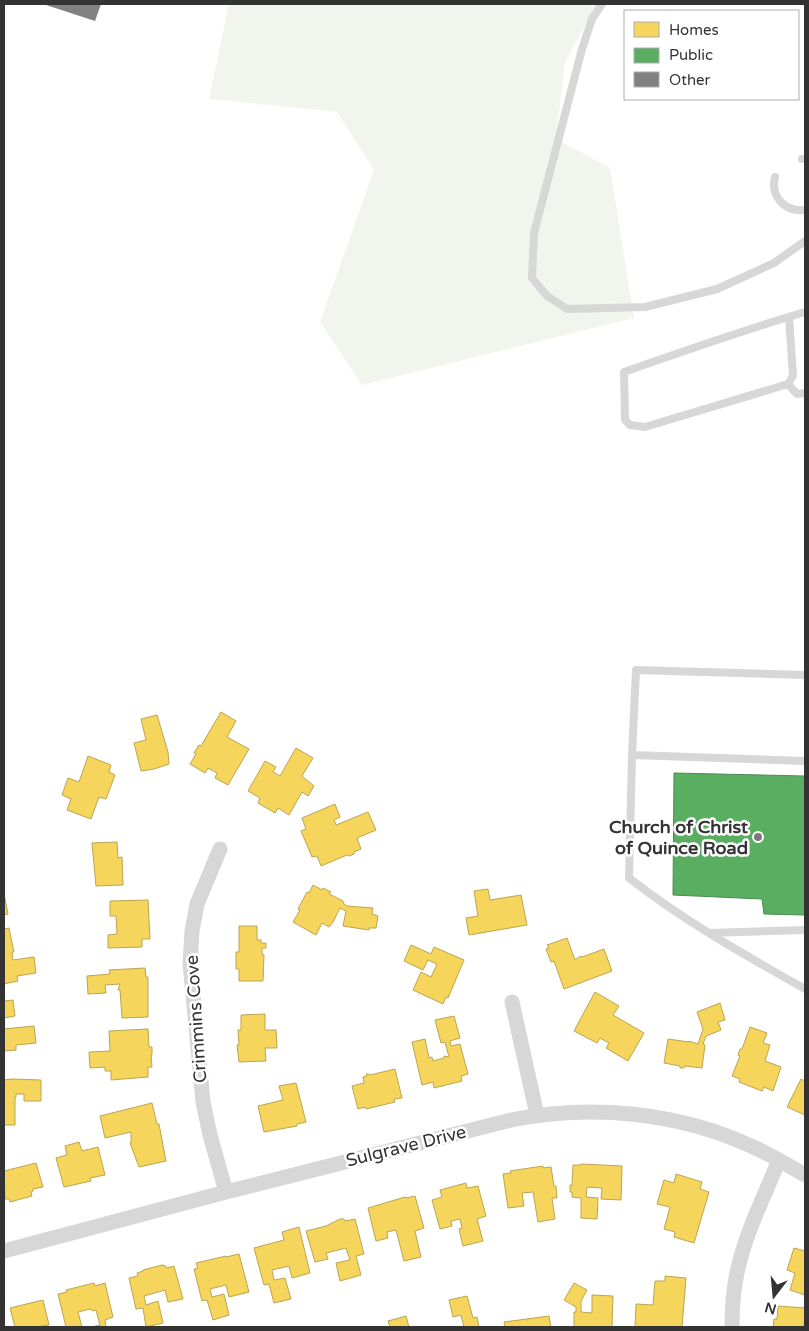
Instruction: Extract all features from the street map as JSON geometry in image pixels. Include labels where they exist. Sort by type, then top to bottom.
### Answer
[{"type":"street","name":"Crimmins Cove","points":[[220,849],[197,904],[192,931],[190,962],[203,1102],[206,1120],[226,1192]]},
{"type":"street","points":[[512,1002],[536,1115]]},
{"type":"street","name":"Sulgrave Drive","points":[[4,1251],[226,1192],[536,1115],[564,1112],[606,1113],[664,1118],[707,1129],[752,1146],[805,1175]]},
{"type":"street","points":[[732,1327],[737,1272],[746,1243],[779,1160]]},
{"type":"lane","points":[[602,4],[592,19],[582,49],[534,233],[532,278],[547,296],[567,309],[645,307],[717,289],[774,263],[805,241]]},
{"type":"lane","points":[[775,178],[774,190],[782,204],[790,209],[805,210]]},
{"type":"lane","points":[[789,317],[793,376],[788,384],[644,427],[630,425],[625,420],[624,372],[746,329],[805,312]]},
{"type":"lane","points":[[788,384],[797,394],[805,394]]},
{"type":"lane","points":[[805,675],[636,670],[629,878],[658,901],[805,989]]},
{"type":"lane","points":[[632,755],[805,761]]},
{"type":"lane","points":[[709,933],[805,930]]},
{"type":"shaded area","points":[[229,4],[602,4],[587,22],[565,62],[556,139],[610,168],[634,318],[362,385],[320,322],[374,170],[337,112],[209,99]]},
{"type":"building: Homes","points":[[221,712],[236,721],[227,737],[249,749],[228,785],[215,778],[217,773],[208,768],[205,773],[190,764],[196,754],[194,753],[199,745],[201,746]]},
{"type":"building: Homes","points":[[157,715],[168,752],[169,764],[141,771],[134,743],[146,740],[141,719]]},
{"type":"building: Homes","points":[[296,748],[313,758],[302,776],[314,786],[308,796],[302,792],[289,815],[278,808],[275,813],[258,803],[260,798],[248,791],[265,761],[276,767],[273,772],[280,776]]},
{"type":"building: Homes","points":[[88,756],[111,765],[109,772],[115,775],[106,799],[99,797],[91,819],[67,810],[71,799],[62,795],[68,778],[79,782]]},
{"type":"building: Homes","points":[[335,804],[340,817],[334,820],[336,825],[368,812],[376,830],[357,838],[361,849],[354,852],[354,854],[321,866],[317,856],[312,857],[301,831],[306,829],[302,818]]},
{"type":"building: Homes","points":[[117,842],[118,858],[122,857],[123,885],[96,886],[92,843]]},
{"type":"building: Homes","points":[[313,885],[331,892],[329,894],[343,901],[347,906],[373,908],[372,914],[378,916],[376,928],[369,928],[369,930],[343,926],[346,911],[340,908],[329,927],[322,923],[316,935],[293,922],[307,892],[309,893]]},
{"type":"building: Homes","points":[[488,889],[490,900],[521,895],[527,925],[469,935],[466,918],[478,916],[474,891]]},
{"type":"building: Homes","points":[[4,894],[8,914],[4,915]]},
{"type":"building: Homes","points":[[148,900],[150,939],[142,939],[142,947],[108,948],[108,935],[117,934],[116,916],[110,916],[110,901]]},
{"type":"building: Homes","points":[[239,926],[257,926],[257,940],[261,940],[261,943],[266,943],[266,948],[262,948],[262,954],[264,955],[263,981],[239,981],[239,969],[236,969],[236,952],[239,952]]},
{"type":"building: Homes","points":[[9,928],[14,952],[12,952],[13,960],[34,957],[36,973],[17,976],[18,981],[4,984],[4,929]]},
{"type":"building: Homes","points":[[567,938],[575,960],[581,956],[604,949],[612,971],[564,989],[554,961],[551,962],[546,949],[549,948],[547,945]]},
{"type":"building: Homes","points":[[411,945],[431,954],[434,947],[464,960],[448,998],[446,997],[443,1004],[413,990],[421,972],[431,977],[437,964],[428,960],[423,970],[404,961]]},
{"type":"building: Homes","points":[[145,968],[146,977],[148,977],[148,1017],[122,1018],[120,990],[118,990],[120,984],[105,985],[106,993],[88,994],[87,976],[110,974],[109,970]]},
{"type":"building: Homes","points":[[595,992],[619,1006],[613,1015],[644,1033],[628,1061],[606,1048],[609,1043],[600,1038],[597,1043],[574,1031]]},
{"type":"building: Homes","points":[[13,1000],[15,1016],[4,1018],[4,1001]]},
{"type":"building: Homes","points":[[720,1003],[725,1020],[718,1022],[721,1030],[706,1036],[703,1044],[705,1045],[702,1068],[685,1066],[680,1068],[680,1066],[664,1063],[668,1039],[698,1044],[703,1029],[697,1012]]},
{"type":"building: Homes","points":[[265,1014],[265,1030],[276,1030],[277,1048],[265,1048],[266,1061],[239,1062],[237,1045],[239,1045],[238,1030],[241,1030],[241,1015]]},
{"type":"building: Homes","points":[[454,1016],[460,1038],[450,1041],[451,1046],[460,1044],[468,1074],[461,1076],[462,1081],[434,1088],[433,1082],[422,1085],[412,1042],[425,1039],[429,1058],[432,1057],[433,1061],[444,1058],[444,1056],[449,1057],[445,1042],[441,1043],[435,1020]]},
{"type":"building: Homes","points":[[34,1026],[36,1043],[16,1045],[16,1050],[4,1051],[4,1029]]},
{"type":"building: Homes","points":[[750,1027],[767,1033],[763,1043],[770,1045],[765,1061],[781,1067],[773,1091],[764,1087],[762,1091],[739,1082],[740,1079],[732,1076],[740,1056],[738,1055],[740,1049],[742,1049]]},
{"type":"building: Homes","points":[[148,1029],[149,1047],[152,1047],[152,1067],[148,1067],[148,1077],[111,1080],[111,1071],[105,1071],[105,1067],[90,1068],[89,1052],[110,1051],[109,1031]]},
{"type":"building: Homes","points":[[395,1069],[402,1098],[394,1099],[395,1102],[358,1109],[352,1086],[364,1083],[363,1077],[367,1076],[366,1074],[370,1075]]},
{"type":"building: Homes","points":[[801,1079],[805,1081],[805,1115],[787,1107]]},
{"type":"building: Homes","points":[[4,1080],[41,1080],[41,1101],[24,1101],[24,1094],[16,1094],[15,1125],[4,1125]]},
{"type":"building: Homes","points":[[296,1083],[306,1122],[297,1124],[297,1126],[264,1132],[258,1106],[283,1100],[279,1086]]},
{"type":"building: Homes","points":[[152,1103],[157,1124],[159,1124],[166,1161],[139,1167],[130,1143],[131,1132],[105,1138],[100,1116]]},
{"type":"building: Homes","points":[[79,1142],[82,1151],[98,1147],[105,1175],[90,1178],[91,1181],[64,1187],[56,1158],[67,1155],[65,1146]]},
{"type":"building: Homes","points":[[36,1163],[43,1187],[33,1189],[31,1192],[32,1196],[10,1202],[9,1199],[5,1199],[4,1171]]},
{"type":"building: Homes","points":[[573,1165],[622,1166],[621,1200],[601,1199],[602,1188],[587,1187],[586,1197],[598,1198],[597,1219],[581,1218],[581,1198],[572,1197],[572,1192],[570,1192]]},
{"type":"building: Homes","points":[[543,1166],[543,1168],[551,1167],[557,1198],[552,1198],[555,1219],[538,1222],[533,1192],[522,1193],[524,1206],[508,1208],[503,1174],[511,1173],[510,1171]]},
{"type":"building: Homes","points":[[676,1174],[702,1182],[700,1189],[709,1192],[694,1243],[674,1237],[675,1232],[664,1229],[670,1207],[657,1204],[664,1180],[674,1183]]},
{"type":"building: Homes","points":[[466,1183],[467,1188],[478,1186],[486,1216],[477,1219],[483,1241],[463,1246],[459,1229],[462,1228],[460,1219],[451,1221],[452,1226],[440,1229],[432,1200],[442,1197],[440,1190]]},
{"type":"building: Homes","points":[[415,1196],[424,1228],[415,1231],[421,1257],[404,1261],[396,1230],[387,1232],[388,1238],[376,1241],[368,1208],[405,1197]]},
{"type":"building: Homes","points":[[340,1219],[345,1221],[355,1219],[364,1254],[356,1256],[361,1275],[340,1281],[336,1263],[350,1260],[346,1248],[326,1253],[328,1259],[315,1262],[306,1231],[326,1226]]},
{"type":"building: Homes","points":[[299,1227],[310,1273],[292,1278],[289,1266],[272,1270],[274,1280],[285,1278],[291,1299],[274,1303],[269,1284],[264,1285],[254,1248],[284,1240],[282,1232]]},
{"type":"building: Homes","points":[[794,1248],[805,1251],[805,1295],[790,1290],[795,1273],[787,1270]]},
{"type":"building: Homes","points":[[239,1254],[249,1292],[229,1297],[226,1285],[210,1289],[212,1297],[224,1294],[229,1315],[213,1320],[207,1300],[202,1301],[194,1269],[198,1268],[196,1263]]},
{"type":"building: Homes","points":[[162,1265],[167,1268],[174,1266],[183,1299],[168,1302],[165,1290],[144,1296],[146,1305],[158,1301],[163,1323],[146,1327],[143,1308],[136,1309],[129,1278],[138,1276],[137,1273],[143,1270]]},
{"type":"building: Homes","points":[[665,1276],[686,1278],[682,1327],[635,1327],[636,1304],[653,1305],[655,1281],[665,1281]]},
{"type":"building: Homes","points":[[94,1283],[95,1286],[105,1283],[113,1317],[105,1320],[106,1327],[91,1327],[100,1325],[96,1310],[90,1309],[78,1312],[82,1327],[66,1327],[58,1294]]},
{"type":"building: Homes","points":[[574,1283],[587,1290],[581,1301],[581,1312],[592,1313],[592,1295],[613,1296],[612,1327],[574,1327],[576,1307],[564,1300]]},
{"type":"building: Homes","points":[[467,1296],[473,1318],[477,1317],[479,1327],[464,1327],[461,1315],[453,1317],[449,1300]]},
{"type":"building: Homes","points":[[43,1300],[49,1325],[15,1327],[10,1308]]},
{"type":"building: Homes","points":[[778,1306],[805,1308],[804,1327],[773,1327],[774,1319],[777,1319]]},
{"type":"building: Homes","points":[[406,1316],[409,1327],[390,1327],[388,1321]]},
{"type":"building: Homes","points":[[549,1316],[551,1327],[505,1327],[504,1322]]},
{"type":"building: Public","points":[[674,773],[805,776],[805,915],[764,914],[762,899],[673,895]]},
{"type":"building: Other","points":[[43,4],[101,4],[95,21]]},
{"type":"place","name":"Church of Christ of Quince Road","points":[[758,837]]}]
